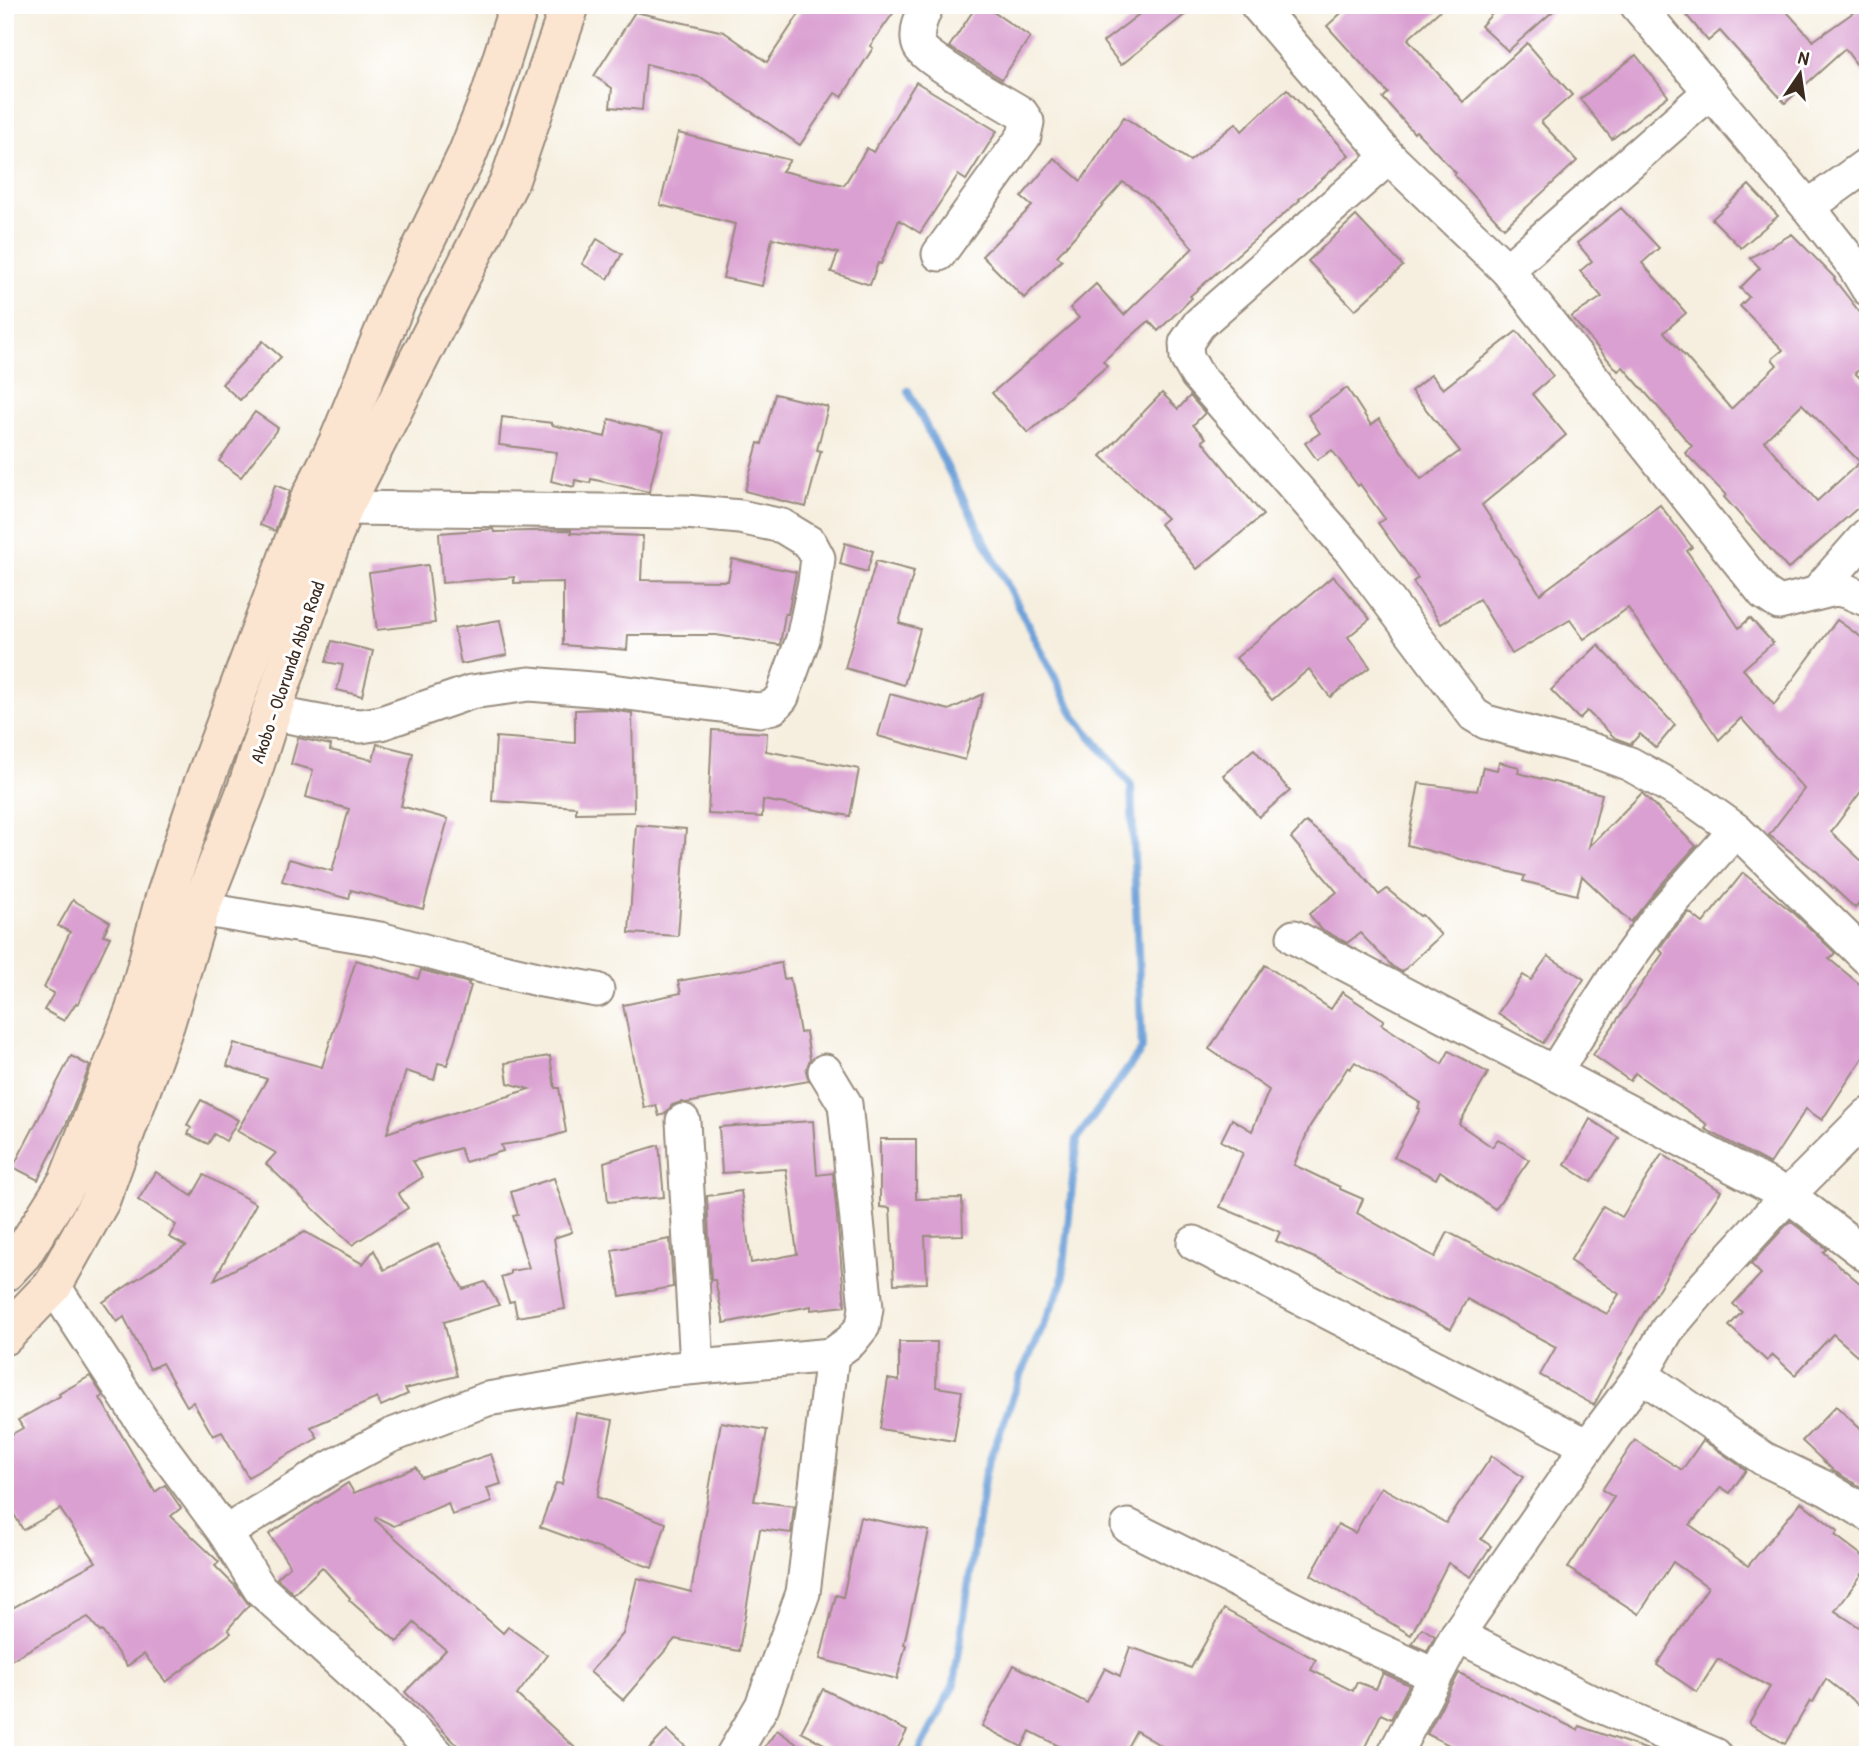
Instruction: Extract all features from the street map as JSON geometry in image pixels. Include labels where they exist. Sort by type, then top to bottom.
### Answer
[{"type":"main road","name":"Akobo - Olorunda Abba Road","points":[[5,1272],[22,1254],[68,1181],[135,1010],[164,901],[201,790],[309,501],[338,443],[399,295],[467,155],[491,94],[519,5]]},
{"type":"main road","name":"Akobo - Olorunda Abba Road","points":[[5,1335],[53,1284],[100,1201],[165,1024],[200,909],[247,789],[343,508],[510,180],[570,5]]},
{"type":"street","points":[[927,5],[917,35],[920,50],[1021,113],[1027,122],[1024,136],[939,254]]},
{"type":"street","points":[[1257,5],[1389,157],[1507,271],[1764,593],[1779,603],[1835,589],[1868,600]]},
{"type":"street","points":[[1638,6],[1808,207],[1852,263],[1868,289]]},
{"type":"street","points":[[1507,271],[1711,91]]},
{"type":"street","points":[[1389,157],[1199,324],[1186,343],[1187,358],[1197,375],[1351,551],[1474,715],[1486,722],[1595,751],[1630,764],[1694,800],[1736,830],[1868,960]]},
{"type":"street","points":[[1808,207],[1868,164]]},
{"type":"street","points":[[271,713],[330,724],[361,726],[381,723],[471,692],[529,684],[604,690],[759,710],[773,708],[782,696],[803,639],[818,558],[810,542],[782,526],[764,521],[686,512],[343,508]]},
{"type":"street","points":[[1817,592],[1868,534]]},
{"type":"street","points":[[1554,1073],[1613,979],[1656,920],[1736,830]]},
{"type":"street","points":[[200,909],[380,939],[542,980],[597,990]]},
{"type":"street","points":[[1294,937],[1788,1195],[1868,1256]]},
{"type":"street","points":[[225,1532],[332,1466],[390,1436],[488,1399],[697,1366],[832,1355],[851,1341],[863,1326],[866,1308],[845,1104],[825,1071]]},
{"type":"street","points":[[1394,1755],[1457,1635],[1588,1446],[1641,1375],[1667,1330],[1700,1290],[1788,1195],[1868,1115]]},
{"type":"street","points":[[683,1121],[697,1366]]},
{"type":"street","points":[[1194,1243],[1588,1446]]},
{"type":"street","points":[[53,1284],[142,1421],[225,1532],[260,1589],[438,1755]]},
{"type":"street","points":[[733,1755],[762,1706],[803,1593],[832,1355]]},
{"type":"street","points":[[1641,1375],[1764,1459],[1827,1489],[1868,1514]]},
{"type":"street","points":[[1128,1526],[1335,1630],[1434,1675]]},
{"type":"street","points":[[1457,1635],[1594,1703],[1714,1755]]},
{"type":"building","points":[[805,5],[899,5],[870,46],[873,48],[842,97],[835,93],[800,145],[702,78],[646,64],[642,110],[610,107],[612,88],[594,76],[635,12],[724,32],[767,62]]},
{"type":"building","points":[[977,5],[983,5],[1030,37],[1002,79],[949,47]]},
{"type":"building","points":[[1151,5],[1197,5],[1121,65],[1103,42]]},
{"type":"building","points":[[1350,5],[1446,5],[1408,39],[1463,102],[1527,43],[1572,95],[1541,122],[1577,161],[1504,228],[1454,175],[1456,173],[1416,131],[1414,133],[1383,98],[1388,93],[1327,26]]},
{"type":"building","points":[[1500,5],[1560,5],[1508,51],[1481,26]]},
{"type":"building","points":[[1678,5],[1781,5],[1813,41],[1864,5],[1868,5],[1868,80],[1845,49],[1785,103],[1720,31],[1708,41]]},
{"type":"building","points":[[1636,55],[1668,96],[1612,139],[1580,99]]},
{"type":"building","points":[[916,82],[997,131],[966,180],[958,175],[920,233],[899,220],[870,285],[831,272],[838,253],[772,238],[762,286],[723,278],[735,224],[660,205],[678,133],[790,160],[782,171],[844,185],[867,148],[873,152]]},
{"type":"building","points":[[1287,89],[1349,155],[1190,296],[1192,298],[1158,331],[1149,321],[1103,361],[1107,366],[1028,433],[992,393],[1079,318],[1070,308],[1096,284],[1124,315],[1193,248],[1147,198],[1123,182],[1057,256],[1062,260],[1024,298],[982,256],[1032,206],[1021,197],[1054,158],[1081,181],[1124,117],[1190,161],[1236,123],[1242,131]]},
{"type":"building","points":[[1749,185],[1778,216],[1741,248],[1712,219]]},
{"type":"building","points":[[1621,208],[1659,248],[1642,263],[1686,313],[1664,332],[1731,409],[1777,365],[1772,359],[1783,350],[1740,306],[1749,297],[1740,288],[1760,268],[1750,258],[1792,234],[1835,278],[1868,323],[1868,363],[1855,373],[1868,386],[1868,499],[1788,569],[1724,497],[1726,495],[1685,453],[1692,446],[1623,367],[1618,371],[1571,317],[1602,297],[1580,271],[1592,261],[1577,243]],"holes":[[[1802,404],[1860,462],[1817,501],[1764,441]]]},
{"type":"building","points":[[1356,216],[1403,266],[1355,310],[1308,261]]},
{"type":"building","points":[[597,239],[622,254],[608,279],[582,264]]},
{"type":"building","points":[[1517,331],[1553,376],[1532,394],[1566,435],[1482,505],[1540,594],[1660,505],[1692,547],[1687,551],[1739,628],[1750,618],[1773,643],[1743,669],[1774,705],[1837,620],[1868,642],[1868,782],[1831,832],[1868,867],[1868,895],[1855,908],[1812,868],[1769,835],[1804,789],[1741,718],[1719,740],[1628,608],[1584,639],[1570,620],[1512,654],[1479,599],[1441,624],[1413,582],[1418,578],[1378,523],[1385,519],[1360,484],[1358,486],[1332,450],[1317,460],[1305,443],[1320,433],[1308,415],[1347,388],[1371,425],[1379,419],[1421,479],[1460,451],[1411,391],[1431,375],[1443,389]]},
{"type":"building","points":[[263,341],[281,357],[240,400],[222,384]]},
{"type":"building","points":[[1162,393],[1178,409],[1190,396],[1205,413],[1193,425],[1206,438],[1202,441],[1263,515],[1197,569],[1160,524],[1167,518],[1101,456]]},
{"type":"building","points":[[775,394],[828,407],[817,450],[821,451],[806,507],[745,491],[758,443],[762,444]]},
{"type":"building","points":[[255,412],[278,428],[241,477],[219,461]]},
{"type":"building","points":[[502,417],[552,423],[605,437],[609,419],[664,432],[649,492],[591,479],[590,483],[575,480],[574,487],[551,481],[557,452],[499,445]]},
{"type":"building","points":[[275,485],[290,491],[275,531],[260,525]]},
{"type":"building","points":[[493,529],[494,532],[571,530],[571,533],[643,536],[641,580],[728,581],[732,559],[796,572],[780,645],[716,635],[628,635],[627,650],[563,645],[563,582],[514,583],[514,577],[442,583],[439,533]]},
{"type":"building","points":[[845,543],[873,551],[867,572],[840,564]]},
{"type":"building","points":[[876,561],[914,571],[899,623],[920,629],[904,685],[845,668]]},
{"type":"building","points":[[428,565],[435,623],[377,630],[369,573]]},
{"type":"building","points":[[1333,576],[1370,619],[1348,637],[1370,667],[1330,697],[1309,669],[1272,700],[1236,658]]},
{"type":"building","points":[[500,620],[507,655],[461,664],[454,628]]},
{"type":"building","points":[[332,641],[373,651],[362,696],[337,690],[343,665],[326,662]]},
{"type":"building","points":[[1598,645],[1675,725],[1656,748],[1640,734],[1631,744],[1615,738],[1587,711],[1579,719],[1551,690]]},
{"type":"building","points":[[890,694],[949,710],[983,694],[965,760],[878,736]]},
{"type":"building","points":[[603,709],[632,713],[634,812],[576,813],[576,807],[492,801],[496,737],[575,743],[575,710]]},
{"type":"building","points":[[712,730],[767,733],[766,751],[859,769],[850,816],[763,800],[762,817],[708,814]]},
{"type":"building","points":[[298,738],[331,745],[330,750],[373,760],[377,744],[413,753],[401,806],[448,819],[423,909],[351,890],[349,899],[282,881],[289,859],[332,871],[349,809],[306,797],[313,770],[291,764]]},
{"type":"building","points":[[1254,749],[1290,791],[1259,817],[1223,775]]},
{"type":"building","points":[[1499,762],[1519,767],[1518,773],[1602,794],[1589,847],[1642,793],[1696,846],[1631,922],[1582,876],[1577,895],[1523,881],[1525,876],[1407,845],[1419,783],[1477,791],[1483,767],[1497,770]]},
{"type":"building","points":[[1306,822],[1343,852],[1379,895],[1387,889],[1422,915],[1441,935],[1402,972],[1392,966],[1360,933],[1347,943],[1321,929],[1309,914],[1337,892],[1291,838]]},
{"type":"building","points":[[636,825],[686,829],[678,936],[629,933]]},
{"type":"building","points":[[1743,873],[1795,914],[1835,953],[1829,959],[1868,991],[1868,1050],[1822,1120],[1806,1109],[1770,1164],[1705,1129],[1708,1125],[1635,1073],[1630,1081],[1593,1055],[1663,953],[1659,949],[1671,932],[1689,912],[1703,923]]},
{"type":"building","points":[[73,900],[110,922],[103,935],[110,937],[78,1004],[76,1003],[64,1021],[44,1010],[54,993],[44,988],[70,932],[58,926]]},
{"type":"building","points":[[1548,956],[1584,979],[1543,1043],[1498,1013],[1523,975],[1531,980]]},
{"type":"building","points":[[356,960],[418,979],[421,970],[469,983],[471,986],[447,1065],[438,1063],[434,1080],[406,1071],[387,1133],[529,1089],[508,1083],[505,1063],[550,1056],[555,1088],[559,1088],[566,1132],[547,1138],[501,1145],[503,1151],[465,1162],[460,1148],[413,1161],[423,1177],[398,1193],[408,1208],[352,1245],[266,1164],[276,1153],[237,1131],[267,1079],[227,1066],[234,1043],[322,1067]]},
{"type":"building","points":[[781,963],[784,979],[790,978],[800,1033],[806,1032],[810,1059],[806,1071],[809,1081],[681,1102],[672,1105],[665,1114],[659,1116],[656,1105],[644,1108],[623,1005],[681,993],[678,981]]},
{"type":"building","points":[[1265,965],[1331,1009],[1342,992],[1384,1020],[1381,1024],[1442,1064],[1449,1051],[1488,1073],[1459,1124],[1492,1147],[1498,1139],[1529,1160],[1495,1209],[1440,1171],[1436,1179],[1394,1157],[1420,1109],[1420,1103],[1355,1062],[1350,1069],[1348,1067],[1310,1126],[1294,1165],[1363,1199],[1357,1213],[1435,1257],[1448,1232],[1607,1314],[1619,1294],[1570,1261],[1603,1206],[1622,1217],[1662,1154],[1721,1191],[1692,1233],[1638,1323],[1594,1405],[1540,1375],[1556,1347],[1467,1299],[1451,1329],[1333,1266],[1276,1241],[1280,1232],[1220,1207],[1243,1153],[1221,1141],[1232,1119],[1252,1131],[1269,1090],[1209,1049]]},
{"type":"building","points":[[71,1056],[90,1066],[66,1125],[38,1180],[13,1167]]},
{"type":"building","points":[[201,1100],[238,1120],[226,1141],[214,1134],[208,1144],[188,1134],[191,1128],[187,1125]]},
{"type":"building","points":[[1590,1119],[1619,1138],[1591,1182],[1565,1165]]},
{"type":"building","points":[[813,1121],[817,1175],[833,1173],[845,1306],[811,1310],[811,1306],[724,1323],[715,1280],[711,1280],[707,1196],[741,1191],[751,1263],[797,1254],[786,1169],[722,1173],[719,1127]]},
{"type":"building","points":[[880,1139],[916,1139],[916,1199],[962,1198],[963,1235],[925,1236],[927,1283],[894,1284],[890,1208],[880,1207]]},
{"type":"building","points":[[659,1145],[664,1197],[608,1202],[604,1162]]},
{"type":"building","points":[[156,1172],[192,1196],[204,1175],[256,1204],[214,1280],[305,1232],[363,1264],[374,1250],[384,1270],[438,1243],[463,1289],[485,1282],[499,1305],[444,1322],[457,1376],[405,1389],[408,1394],[381,1406],[377,1398],[311,1427],[318,1438],[248,1477],[222,1432],[213,1436],[193,1402],[187,1406],[162,1363],[150,1369],[124,1317],[117,1322],[103,1302],[186,1246],[169,1237],[176,1225],[138,1200]]},
{"type":"building","points":[[554,1178],[572,1232],[554,1238],[565,1309],[517,1317],[514,1301],[509,1302],[501,1277],[510,1274],[510,1271],[529,1268],[513,1216],[518,1215],[511,1192]]},
{"type":"building","points":[[1790,1221],[1827,1249],[1823,1252],[1868,1290],[1868,1365],[1833,1334],[1795,1375],[1773,1355],[1767,1361],[1729,1326],[1742,1312],[1733,1304],[1761,1274],[1751,1264]]},
{"type":"building","points":[[670,1239],[673,1287],[620,1296],[612,1250]]},
{"type":"building","points":[[899,1342],[937,1342],[936,1387],[962,1391],[954,1441],[880,1429],[888,1379],[899,1381]]},
{"type":"building","points":[[90,1376],[155,1492],[165,1485],[181,1508],[171,1516],[219,1562],[215,1566],[249,1605],[228,1629],[231,1633],[166,1682],[144,1654],[127,1666],[102,1631],[100,1632],[88,1617],[5,1663],[5,1612],[96,1562],[60,1509],[23,1530],[5,1498],[5,1438],[23,1428],[18,1420]]},
{"type":"building","points":[[1836,1406],[1868,1436],[1868,1491],[1834,1471],[1802,1441]]},
{"type":"building","points":[[576,1413],[613,1420],[597,1497],[666,1523],[652,1568],[540,1527],[556,1483],[562,1484]]},
{"type":"building","points":[[721,1422],[767,1430],[754,1501],[794,1506],[791,1533],[760,1529],[739,1651],[675,1639],[623,1700],[590,1672],[623,1634],[637,1578],[691,1592]]},
{"type":"building","points":[[1635,1440],[1682,1470],[1703,1440],[1746,1470],[1730,1493],[1721,1487],[1690,1525],[1748,1566],[1801,1502],[1838,1531],[1835,1535],[1868,1560],[1868,1566],[1835,1611],[1868,1633],[1868,1712],[1826,1679],[1785,1744],[1749,1723],[1770,1687],[1718,1659],[1697,1692],[1657,1665],[1708,1587],[1673,1562],[1639,1614],[1568,1568],[1614,1497],[1602,1490]]},
{"type":"building","points":[[491,1454],[501,1484],[487,1488],[492,1502],[452,1515],[448,1503],[394,1526],[376,1517],[375,1520],[503,1633],[508,1627],[547,1655],[517,1695],[583,1755],[467,1755],[405,1692],[446,1650],[414,1623],[397,1642],[349,1600],[322,1567],[294,1594],[277,1578],[290,1566],[269,1534],[348,1483],[354,1493],[416,1467],[421,1477]]},
{"type":"building","points":[[1492,1456],[1523,1477],[1481,1539],[1491,1546],[1471,1577],[1448,1563],[1411,1635],[1311,1575],[1338,1524],[1355,1533],[1381,1487],[1446,1523]]},
{"type":"building","points":[[860,1517],[929,1531],[897,1679],[820,1659],[836,1595],[843,1597]]},
{"type":"building","points":[[1224,1609],[1316,1660],[1311,1670],[1353,1691],[1357,1682],[1376,1689],[1383,1673],[1409,1685],[1391,1719],[1381,1714],[1361,1755],[1177,1755],[1136,1731],[1123,1755],[1076,1755],[1030,1731],[1022,1747],[982,1726],[1014,1665],[1087,1703],[1105,1668],[1120,1676],[1130,1647],[1191,1668]]},
{"type":"building","points":[[1422,1628],[1435,1636],[1427,1651],[1412,1644]]},
{"type":"building","points":[[1459,1673],[1578,1730],[1579,1726],[1651,1751],[1650,1755],[1469,1755],[1427,1734]]},
{"type":"building","points":[[823,1689],[907,1731],[894,1755],[845,1755],[801,1732]]},
{"type":"building","points":[[667,1730],[695,1755],[644,1755]]},
{"type":"building","points":[[777,1730],[812,1755],[759,1755]]},
{"type":"waterway","points":[[908,391],[1075,717],[1131,785],[1142,1049],[1077,1139],[1062,1284],[1020,1377],[985,1473],[954,1684],[918,1755]]}]
